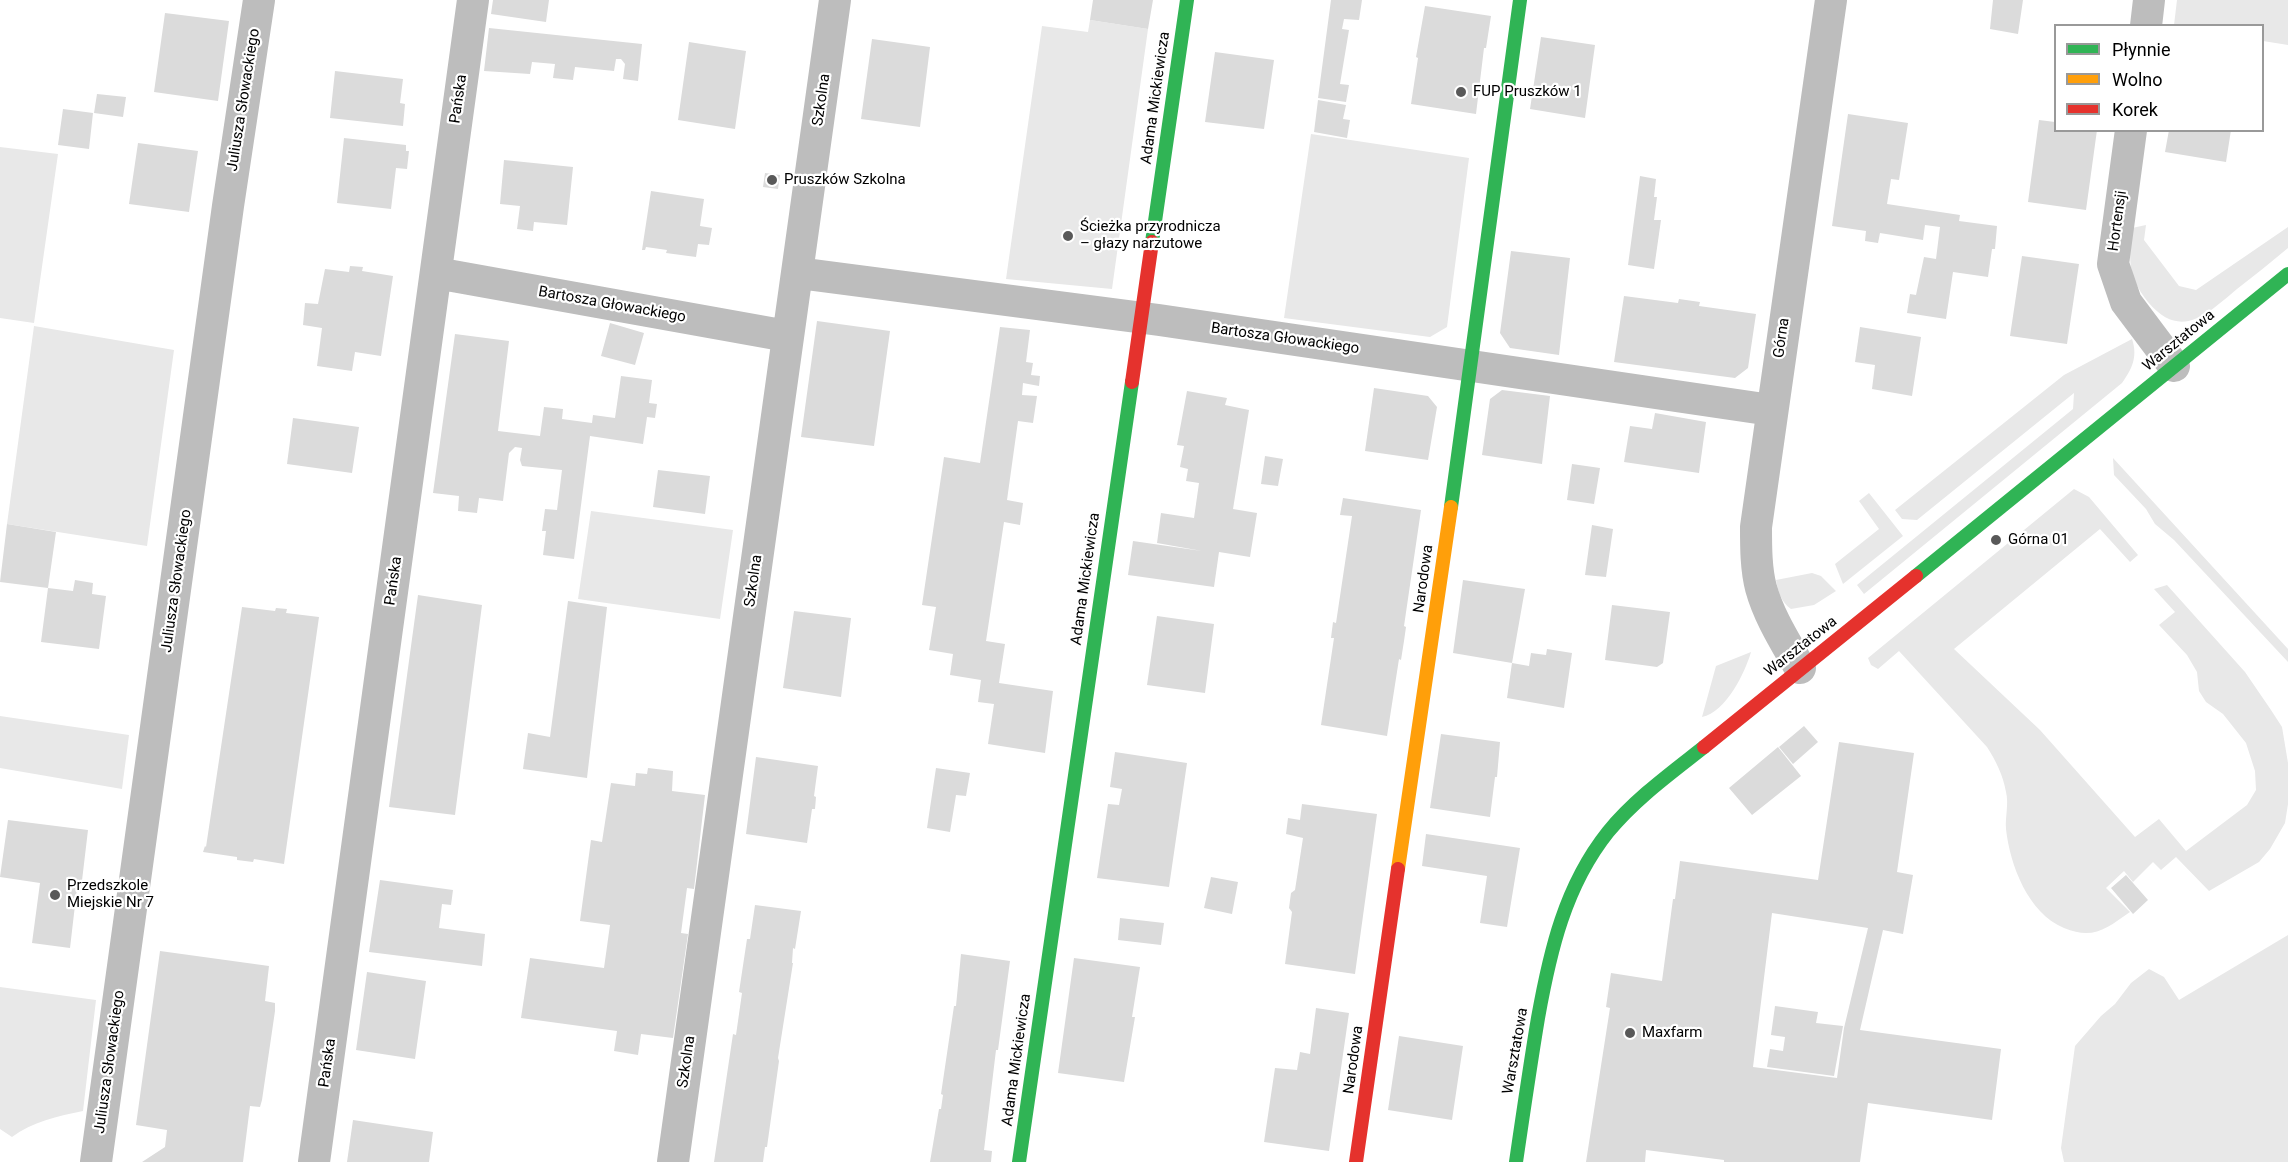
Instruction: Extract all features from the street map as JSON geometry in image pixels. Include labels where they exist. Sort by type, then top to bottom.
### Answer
[{"type":"street","name":"Juliusza Słowackiego","points":[[96,1162],[228,206],[259,0]]},
{"type":"street","name":"Pańska","points":[[314,1162],[473,0]]},
{"type":"street","name":"Szkolna","points":[[672,1162],[835,0]]},
{"type":"street","name":"Adama Mickiewicza","points":[[1019,1162],[1187,0]]},
{"type":"street","name":"Narodowa","points":[[1356,1162],[1520,0]]},
{"type":"street","name":"Górna","points":[[1800,668],[1764,600],[1758,570],[1756,519],[1831,0]]},
{"type":"street","points":[[2146,24],[2149,0]]},
{"type":"street","name":"Hortensji","points":[[2131,132],[2113,264],[2126,302],[2175,366]]},
{"type":"street","name":"Bartosza Głowackiego","points":[[436,273],[787,336]]},
{"type":"street","name":"Bartosza Głowackiego","points":[[798,273],[1140,318],[1771,410]]},
{"type":"street","name":"Warsztatowa","points":[[1516,1162],[1530,1063],[1549,959],[1568,899],[1586,864],[1610,831],[1647,792],[2288,274]]},
{"type":"shaded area","points":[[2177,0],[2288,0],[2288,45],[2264,41],[2264,24],[2174,24]]},
{"type":"shaded area","points":[[1090,20],[1148,29],[1112,289],[1006,279],[1042,26],[1088,32]]},
{"type":"shaded area","points":[[1311,134],[1469,158],[1447,327],[1430,337],[1284,318]]},
{"type":"shaded area","points":[[0,147],[58,154],[34,323],[0,318]]},
{"type":"shaded area","points":[[2146,225],[2144,240],[2179,286],[2196,290],[2288,227],[2288,248],[2215,307],[2194,319],[2183,322],[2160,314],[2148,302],[2136,284],[2130,258],[2132,228]]},
{"type":"shaded area","points":[[34,326],[174,350],[147,546],[7,524]]},
{"type":"shaded area","points":[[2132,339],[2133,362],[2122,383],[1864,594],[1857,585],[2073,409],[2074,393],[1917,520],[1902,519],[1895,510],[2064,375]]},
{"type":"shaded area","points":[[2113,458],[2288,649],[2288,662],[2174,540],[2155,524],[2146,509],[2114,475]]},
{"type":"shaded area","points":[[2074,489],[2089,497],[2138,555],[2130,562],[2100,529],[1954,649],[2040,730],[2135,837],[2159,819],[2186,851],[2247,805],[2256,790],[2255,771],[2246,743],[2223,714],[2206,702],[2199,691],[2197,672],[2187,655],[2159,625],[2175,612],[2154,589],[2167,585],[2245,672],[2271,710],[2282,727],[2288,763],[2288,804],[2285,823],[2270,849],[2259,862],[2209,891],[2176,857],[2161,870],[2153,862],[2133,882],[2124,871],[2106,888],[2130,912],[2106,928],[2091,933],[2064,928],[2051,921],[2031,900],[2023,886],[2008,843],[2005,786],[1999,768],[1987,747],[1899,651],[1878,669],[1871,665],[1868,658]]},
{"type":"shaded area","points":[[1869,493],[1903,536],[1843,584],[1835,564],[1879,529],[1859,501]]},
{"type":"shaded area","points":[[591,511],[733,530],[720,619],[578,599]]},
{"type":"shaded area","points":[[1812,573],[1821,576],[1836,591],[1814,605],[1791,609],[1782,600],[1776,580]]},
{"type":"shaded area","points":[[1751,652],[1739,680],[1726,700],[1711,714],[1702,717],[1716,666]]},
{"type":"shaded area","points":[[0,716],[129,735],[122,789],[0,768]]},
{"type":"shaded area","points":[[2288,935],[2288,1162],[2064,1162],[2061,1148],[2075,1046],[2101,1016],[2115,1004],[2131,983],[2149,969],[2164,977],[2179,1000]]},
{"type":"shaded area","points":[[0,987],[96,1000],[83,1111],[55,1117],[12,1137],[0,1129]]},
{"type":"building","points":[[493,0],[549,0],[546,22],[491,14]]},
{"type":"building","points":[[1093,0],[1153,0],[1148,29],[1090,20]]},
{"type":"building","points":[[1331,0],[1362,0],[1359,20],[1344,19],[1342,29],[1349,30],[1340,84],[1349,85],[1346,102],[1318,98]]},
{"type":"building","points":[[1993,0],[2023,0],[2018,34],[1990,29]]},
{"type":"building","points":[[1425,6],[1491,16],[1486,48],[1484,48],[1476,114],[1411,104]]},
{"type":"building","points":[[165,13],[229,21],[218,101],[154,92]]},
{"type":"building","points":[[489,28],[642,44],[638,81],[623,79],[625,64],[621,59],[616,59],[614,71],[575,67],[573,80],[553,78],[555,64],[532,62],[530,74],[484,71]]},
{"type":"building","points":[[1541,37],[1595,45],[1585,118],[1530,109]]},
{"type":"building","points":[[872,39],[930,47],[920,127],[861,119]]},
{"type":"building","points":[[689,42],[746,51],[735,129],[678,120]]},
{"type":"building","points":[[1215,52],[1274,60],[1264,129],[1205,122]]},
{"type":"building","points":[[335,71],[403,79],[400,103],[405,104],[403,126],[330,118]]},
{"type":"building","points":[[97,94],[126,97],[123,117],[94,113]]},
{"type":"building","points":[[1318,100],[1346,105],[1343,119],[1350,120],[1347,138],[1314,132]]},
{"type":"building","points":[[63,109],[93,113],[89,149],[58,145]]},
{"type":"building","points":[[1848,114],[1908,123],[1899,180],[1891,179],[1887,204],[1960,215],[1959,221],[1997,226],[1995,249],[1992,249],[1988,277],[1953,272],[1946,319],[1907,313],[1910,294],[1916,295],[1924,257],[1936,259],[1940,227],[1925,225],[1923,240],[1880,233],[1878,243],[1865,241],[1866,231],[1832,226]]},
{"type":"building","points":[[2039,120],[2054,122],[2054,132],[2097,132],[2086,210],[2028,202]]},
{"type":"building","points":[[2169,132],[2231,132],[2226,162],[2165,152]]},
{"type":"building","points":[[344,138],[406,145],[406,151],[409,151],[407,169],[396,168],[391,209],[337,203]]},
{"type":"building","points":[[138,143],[198,151],[189,212],[129,204]]},
{"type":"building","points":[[504,160],[573,167],[567,225],[534,222],[533,231],[517,229],[520,206],[500,204]]},
{"type":"building","name":"Pruszków Szkolna","points":[[765,173],[780,175],[778,189],[763,187]]},
{"type":"building","points":[[1640,176],[1656,179],[1654,197],[1657,197],[1654,220],[1661,220],[1654,269],[1628,265]]},
{"type":"building","points":[[651,191],[704,199],[700,226],[712,228],[709,245],[698,244],[696,257],[666,253],[667,250],[646,247],[642,250]]},
{"type":"building","points":[[1511,251],[1570,258],[1559,355],[1510,348],[1500,333]]},
{"type":"building","points":[[2022,256],[2079,264],[2067,344],[2010,336]]},
{"type":"building","points":[[350,266],[363,267],[362,271],[393,276],[381,356],[355,352],[352,371],[317,366],[322,328],[303,325],[305,303],[318,304],[325,269],[349,272]]},
{"type":"building","points":[[1624,296],[1678,303],[1679,299],[1700,302],[1699,306],[1756,314],[1748,368],[1735,378],[1614,362]]},
{"type":"building","points":[[817,321],[890,331],[874,446],[801,437]]},
{"type":"building","points":[[610,323],[644,333],[635,365],[601,356]]},
{"type":"building","points":[[1000,327],[1030,330],[1026,362],[1033,363],[1031,375],[1040,376],[1039,386],[1023,383],[1022,395],[1037,396],[1033,423],[1018,421],[1007,500],[1023,503],[1020,525],[1004,522],[986,641],[1005,644],[999,683],[1053,691],[1045,753],[988,744],[994,704],[978,702],[981,680],[950,675],[953,654],[929,650],[936,607],[922,605],[944,457],[980,463]]},
{"type":"building","points":[[1860,327],[1921,337],[1912,396],[1872,389],[1875,365],[1855,362]]},
{"type":"building","points":[[455,334],[509,341],[498,431],[540,436],[544,407],[563,409],[562,419],[592,423],[593,415],[615,418],[621,376],[652,380],[649,403],[657,404],[655,418],[647,417],[643,444],[590,436],[574,559],[543,555],[546,531],[542,531],[545,509],[557,510],[562,470],[522,466],[520,460],[522,448],[515,447],[509,453],[503,501],[479,498],[477,513],[458,511],[459,496],[433,493]]},
{"type":"building","points":[[1374,388],[1428,396],[1437,407],[1428,460],[1365,451]]},
{"type":"building","points":[[1502,390],[1550,396],[1542,464],[1482,455],[1490,399]]},
{"type":"building","points":[[1187,391],[1227,398],[1225,405],[1249,410],[1233,509],[1257,513],[1250,557],[1219,552],[1214,587],[1128,575],[1133,541],[1202,551],[1157,543],[1161,513],[1194,518],[1199,483],[1186,481],[1188,469],[1180,467],[1184,446],[1177,445]]},
{"type":"building","points":[[1655,413],[1706,422],[1699,473],[1624,462],[1630,426],[1652,429]]},
{"type":"building","points":[[293,418],[359,427],[352,473],[287,464]]},
{"type":"building","points":[[1265,456],[1283,459],[1278,486],[1261,484]]},
{"type":"building","points":[[1572,464],[1600,468],[1594,504],[1567,500]]},
{"type":"building","points":[[658,470],[710,476],[705,514],[653,507]]},
{"type":"building","points":[[1343,498],[1421,510],[1404,626],[1406,627],[1404,641],[1387,736],[1321,725],[1334,638],[1331,638],[1333,622],[1336,623],[1352,516],[1340,515]]},
{"type":"building","points":[[7,524],[56,532],[48,588],[0,582]]},
{"type":"building","points":[[1592,525],[1613,529],[1606,577],[1585,575]]},
{"type":"building","points":[[75,580],[93,583],[92,594],[106,596],[99,649],[41,642],[48,588],[73,591]]},
{"type":"building","points":[[1463,580],[1525,589],[1512,663],[1453,653]]},
{"type":"building","points":[[418,595],[482,605],[455,815],[389,807]]},
{"type":"building","points":[[568,601],[607,607],[587,778],[523,769],[528,733],[550,737]]},
{"type":"building","points":[[1612,605],[1670,612],[1663,663],[1657,667],[1605,660]]},
{"type":"building","points":[[242,607],[275,611],[276,608],[287,609],[286,613],[319,617],[284,864],[254,859],[253,862],[237,860],[237,857],[203,852],[206,847]]},
{"type":"building","points":[[794,611],[851,618],[841,697],[783,688]]},
{"type":"building","points":[[1157,616],[1214,624],[1205,693],[1147,685]]},
{"type":"building","points":[[1547,649],[1572,653],[1564,708],[1507,698],[1512,663],[1529,666],[1531,653],[1546,655]]},
{"type":"building","points":[[1804,726],[1818,742],[1793,764],[1779,747]]},
{"type":"building","points":[[1441,734],[1500,742],[1490,817],[1430,808]]},
{"type":"building","points":[[1839,742],[1914,753],[1897,872],[1913,875],[1903,934],[1883,930],[1860,1030],[2001,1049],[1992,1120],[1868,1103],[1860,1162],[1724,1162],[1724,1160],[1646,1150],[1645,1162],[1586,1162],[1610,1008],[1606,1007],[1611,973],[1662,981],[1680,861],[1818,880]],"holes":[[[1772,913],[1868,928],[1844,1028],[1837,1078],[1753,1067]]]},
{"type":"building","points":[[1778,747],[1801,776],[1752,815],[1729,788]]},
{"type":"building","points":[[1115,752],[1187,763],[1169,887],[1097,878],[1108,804],[1119,805],[1122,789],[1110,787]]},
{"type":"building","points":[[756,757],[818,766],[814,796],[816,797],[815,809],[812,809],[807,843],[746,834]]},
{"type":"building","points":[[648,768],[673,771],[672,791],[705,795],[694,889],[687,888],[681,933],[688,934],[673,1038],[641,1034],[638,1055],[614,1051],[617,1031],[521,1018],[530,958],[604,968],[610,925],[580,921],[591,840],[602,842],[611,783],[635,786],[636,773],[647,774]]},
{"type":"building","points":[[936,768],[970,773],[966,796],[956,795],[950,832],[927,828]]},
{"type":"building","points":[[1302,804],[1377,814],[1355,974],[1285,964],[1292,912],[1289,908],[1291,893],[1295,890],[1303,838],[1286,834],[1288,818],[1300,820]]},
{"type":"building","points":[[8,820],[88,830],[81,889],[77,888],[70,948],[32,943],[40,883],[0,877]]},
{"type":"building","points":[[1426,834],[1520,848],[1507,927],[1480,923],[1487,876],[1422,866]]},
{"type":"building","points":[[2126,875],[2148,900],[2133,914],[2111,888]]},
{"type":"building","points":[[1211,877],[1238,882],[1232,914],[1204,908]]},
{"type":"building","points":[[380,880],[453,890],[451,905],[442,904],[439,928],[485,934],[482,966],[369,952]]},
{"type":"building","points":[[755,905],[801,911],[795,949],[793,948],[793,963],[767,1147],[765,1147],[763,1162],[714,1162],[733,1034],[736,1035],[742,993],[739,992],[747,939],[750,939]]},
{"type":"building","points":[[1120,918],[1164,923],[1161,945],[1118,940]]},
{"type":"building","points":[[160,951],[269,966],[265,1001],[275,1003],[275,1011],[262,1100],[260,1107],[250,1106],[243,1162],[142,1162],[165,1147],[167,1130],[136,1125]]},
{"type":"building","points":[[961,954],[1010,961],[984,1150],[992,1151],[991,1162],[930,1162],[939,1109],[941,1109],[943,1095],[941,1094],[954,1006],[956,1006]]},
{"type":"building","points":[[1074,958],[1140,967],[1132,1017],[1135,1017],[1124,1082],[1058,1073]]},
{"type":"building","points":[[367,972],[426,981],[415,1059],[356,1050]]},
{"type":"building","points":[[1775,1006],[1818,1012],[1816,1023],[1843,1026],[1834,1076],[1767,1067],[1770,1049],[1783,1051],[1785,1037],[1771,1035]]},
{"type":"building","points":[[1316,1008],[1349,1013],[1329,1151],[1264,1142],[1275,1068],[1297,1070],[1300,1052],[1310,1054]]},
{"type":"building","points":[[1399,1036],[1463,1046],[1452,1120],[1388,1110]]},
{"type":"building","points":[[353,1120],[433,1132],[429,1162],[347,1162]]},
{"type":"traffic: fast","points":[[1152,242],[1187,0]]},
{"type":"traffic: fast","points":[[1451,507],[1520,0]]},
{"type":"traffic: fast","points":[[1916,576],[2288,274]]},
{"type":"traffic: fast","points":[[1019,1162],[1132,382]]},
{"type":"traffic: fast","points":[[1516,1162],[1548,968],[1570,897],[1593,853],[1608,832],[1630,808],[1704,747]]},
{"type":"traffic: slow","points":[[1398,869],[1451,507]]},
{"type":"traffic: jam","points":[[1132,382],[1152,242]]},
{"type":"traffic: jam","points":[[1704,747],[1916,576]]},
{"type":"traffic: jam","points":[[1356,1162],[1398,869]]},
{"type":"place","name":"FUP Pruszków 1","points":[[1461,92]]},
{"type":"place","name":"Pruszków Szkolna","points":[[772,180]]},
{"type":"place","name":"Ścieżka przyrodnicza – głazy narzutowe","points":[[1068,236]]},
{"type":"place","name":"Górna 01","points":[[1996,540]]},
{"type":"place","name":"Przedszkole Miejskie Nr 7","points":[[55,895]]},
{"type":"place","name":"Maxfarm","points":[[1630,1033]]}]
